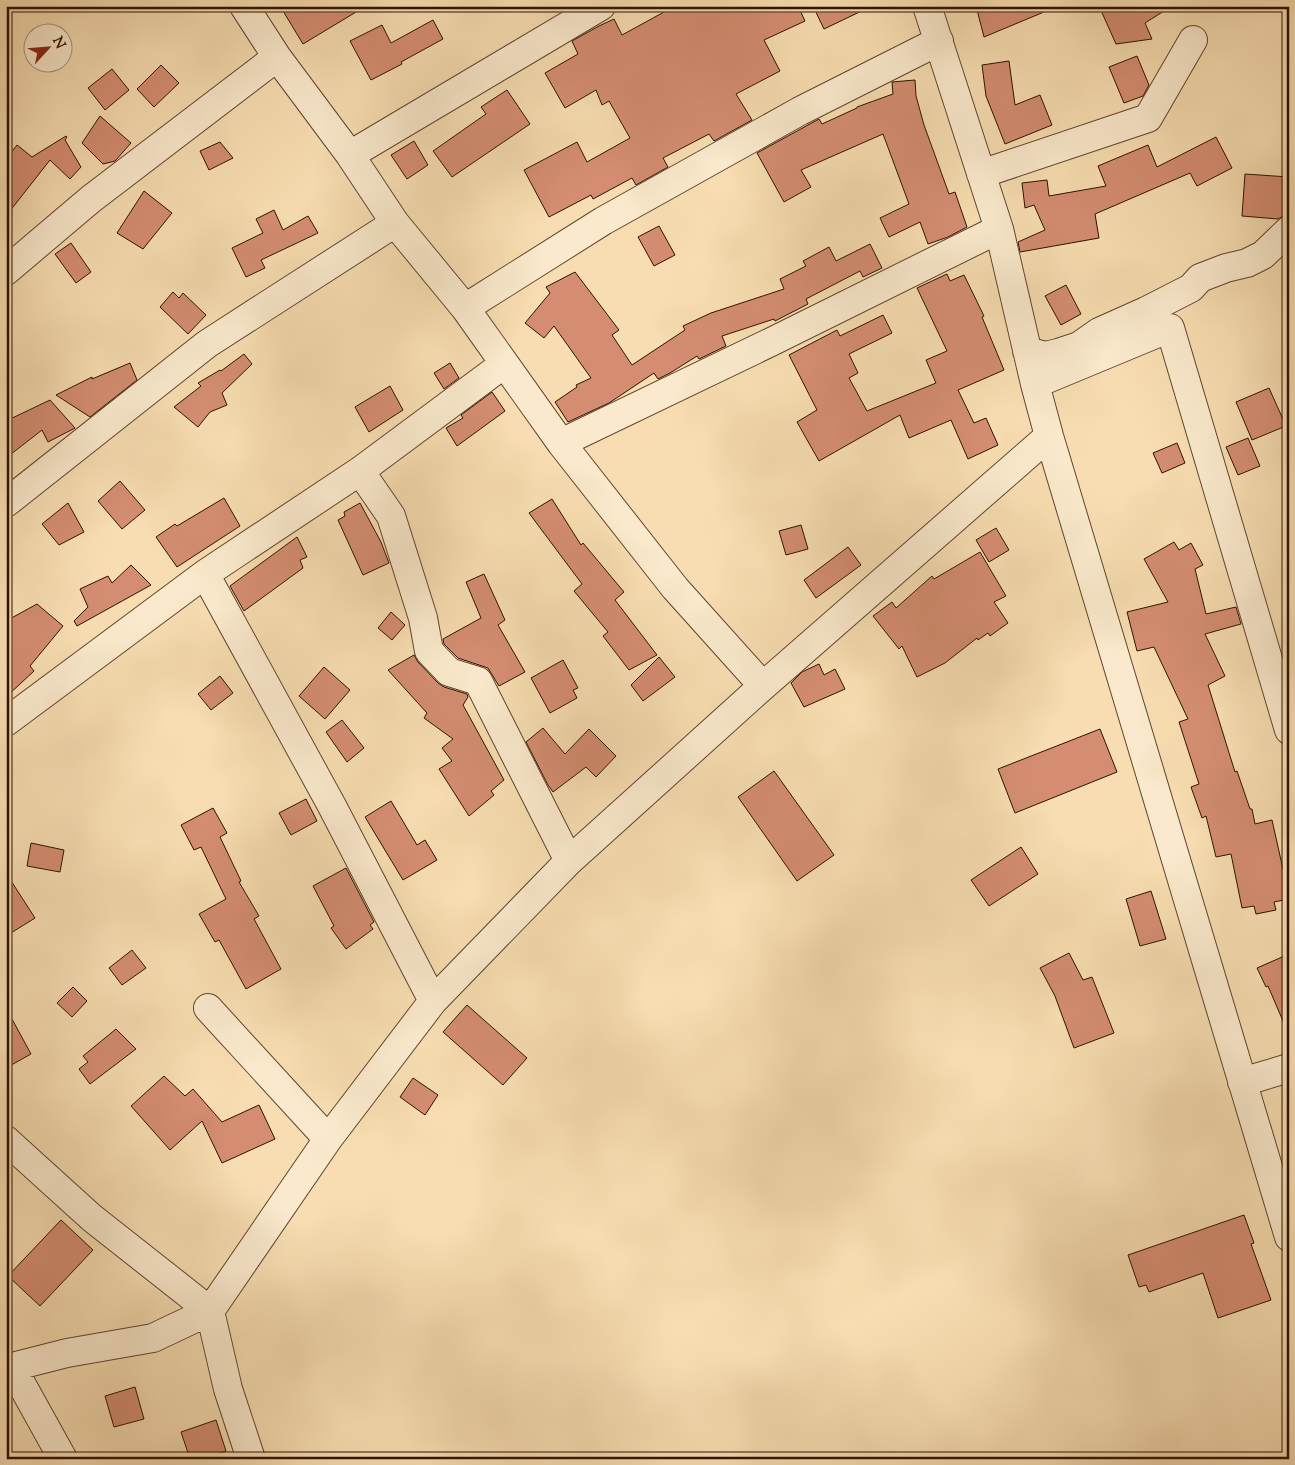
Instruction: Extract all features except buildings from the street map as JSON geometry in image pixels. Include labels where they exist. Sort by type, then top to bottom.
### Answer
[{"type":"street","points":[[244,6],[276,57],[350,155],[395,223],[465,308],[561,443],[675,588],[762,686]]},
{"type":"street","points":[[350,155],[601,6]]},
{"type":"street","points":[[927,6],[999,229],[1049,436],[1289,1237]]},
{"type":"street","points":[[465,308],[603,221],[800,111],[939,40]]},
{"type":"street","points":[[981,174],[1148,118],[1193,40]]},
{"type":"street","points":[[6,271],[91,200],[276,57]]},
{"type":"street","points":[[6,503],[207,344],[395,223]]},
{"type":"street","points":[[561,443],[999,229]]},
{"type":"street","points":[[1027,351],[1045,356],[1079,346],[1099,332],[1190,288],[1200,278],[1226,268],[1247,263],[1263,255],[1289,230]]},
{"type":"street","points":[[1161,303],[1289,730]]},
{"type":"street","points":[[1035,384],[1170,328]]},
{"type":"street","points":[[1035,384],[1052,370],[1058,353]]},
{"type":"street","points":[[6,722],[205,574],[360,471],[504,364]]},
{"type":"street","points":[[63,1459],[9,1368],[67,1353],[153,1338],[210,1311],[328,1139],[433,1001],[569,861],[762,686],[1049,436]]},
{"type":"street","points":[[360,471],[391,516],[423,618],[429,651],[449,672],[478,682],[569,861]]},
{"type":"street","points":[[205,574],[332,806],[433,1001]]},
{"type":"street","points":[[208,1008],[328,1139]]},
{"type":"street","points":[[1242,1082],[1289,1068]]},
{"type":"street","points":[[6,1140],[92,1218],[210,1311],[228,1389],[251,1459]]}]
